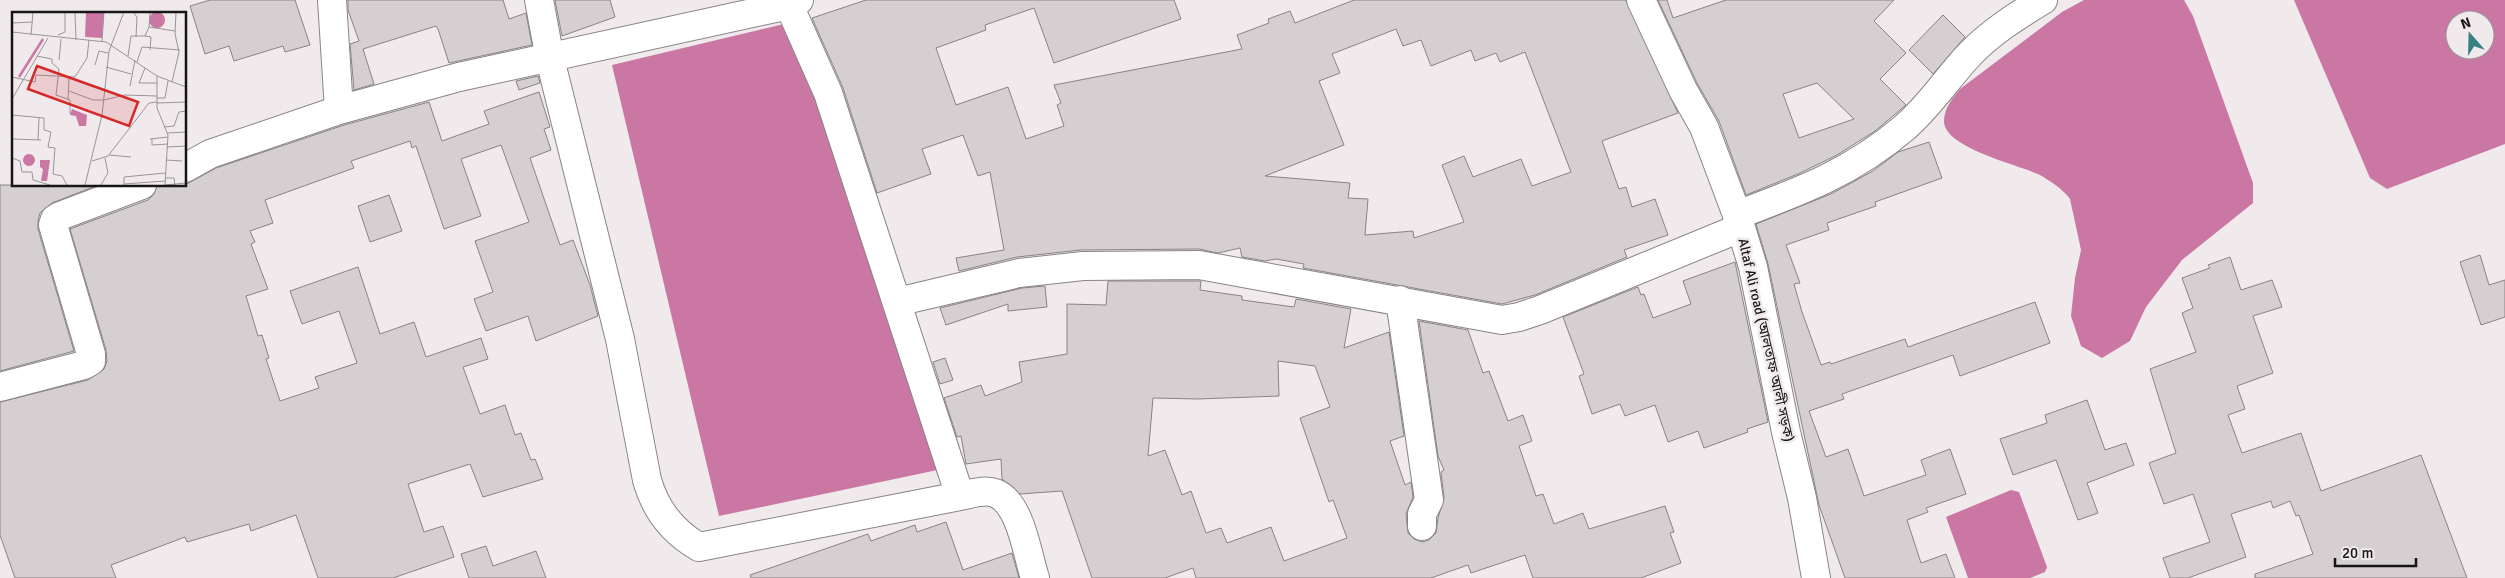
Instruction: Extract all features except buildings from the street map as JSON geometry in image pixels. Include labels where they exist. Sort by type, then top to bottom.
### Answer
[{"type":"street","points":[[332,0],[339,110]]},
{"type":"street","points":[[539,0],[550,59],[620,339],[647,480],[652,499],[672,526],[699,547],[960,496],[985,492],[995,493],[1014,509],[1035,578]]},
{"type":"street","name":"Altaf Ali road (আলতাফ আলী সড়ক)","points":[[1640,0],[1683,90],[1704,127],[1739,221],[1752,267],[1784,423],[1802,498],[1816,578]]},
{"type":"street","points":[[897,302],[1019,272],[1083,266],[1199,264],[1502,320],[1519,317],[1739,221],[1866,158],[1906,126],[1971,53],[1995,32],[2044,0]]},
{"type":"street","points":[[186,167],[210,154],[339,110],[459,77],[550,59],[794,2],[828,93],[960,496]]},
{"type":"street","points":[[0,387],[84,366],[91,361],[91,354],[53,225],[54,219],[139,186]]},
{"type":"street","points":[[1400,300],[1429,500],[1422,514],[1422,526]]},
{"type":"shaded area","points":[[2084,0],[2184,0],[2193,16],[2253,183],[2253,203],[2182,260],[2146,307],[2130,341],[2102,358],[2081,346],[2071,316],[2075,278],[2081,250],[2070,199],[2060,189],[2040,175],[1984,154],[1955,139],[1947,130],[1944,120],[1947,107],[1960,89],[2062,12]]},
{"type":"shaded area","points":[[2294,0],[2505,0],[2505,144],[2387,189],[2370,178]]},
{"type":"shaded area","points":[[792,22],[947,468],[719,516],[612,65]]},
{"type":"shaded area","points":[[2011,490],[2019,492],[2047,567],[2045,572],[2030,578],[1968,578],[1946,517]]}]
